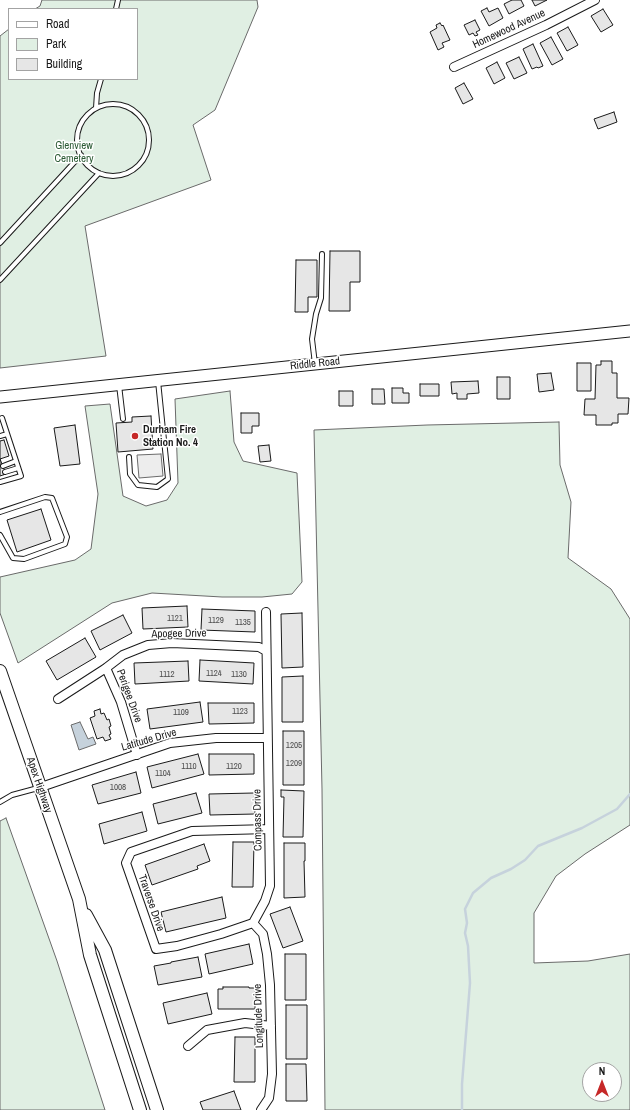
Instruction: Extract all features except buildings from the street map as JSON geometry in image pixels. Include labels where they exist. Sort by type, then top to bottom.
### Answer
[{"type":"main road","name":"Riddle Road","points":[[0,397],[630,331]]},
{"type":"main road","name":"Apex Highway","points":[[0,671],[79,899],[105,950],[157,1110]]},
{"type":"main road","name":"Apex Highway","points":[[79,899],[90,955],[140,1110]]},
{"type":"street","name":"Homewood Avenue","points":[[454,67],[546,25],[595,0]]},
{"type":"street","name":"Compass Drive","points":[[253,924],[265,901],[270,886],[266,612]]},
{"type":"street","name":"Apogee Drive","points":[[58,698],[106,668],[123,655],[148,645],[172,643],[259,647],[266,651]]},
{"type":"street","name":"Perigee Drive","points":[[106,668],[121,702],[137,755]]},
{"type":"street","name":"Latitude Drive","points":[[40,787],[170,743],[216,738],[267,738]]},
{"type":"street","name":"Traverse Drive","points":[[253,924],[177,946],[156,949],[126,863],[131,852],[192,830],[269,829]]},
{"type":"street","name":"Longitude Drive","points":[[253,924],[263,934],[267,954],[270,985],[272,1074],[269,1098],[261,1110]]},
{"type":"street","points":[[188,1046],[207,1030],[245,1023],[271,1026]]},
{"type":"lane","points":[[96,108],[100,80]]},
{"type":"lane","points":[[107,104],[128,106],[137,112],[145,121],[150,141],[147,154],[142,162],[132,171],[121,175],[108,175],[99,172],[88,165],[81,155],[77,140],[78,131],[81,123],[87,115],[96,108],[107,104]]},
{"type":"lane","points":[[0,243],[81,155]]},
{"type":"lane","points":[[0,280],[99,172]]},
{"type":"lane","points":[[315,364],[312,339],[316,314],[321,298],[322,254]]},
{"type":"lane","points":[[129,457],[130,474],[138,485],[157,487],[168,478],[158,381]]},
{"type":"lane","points":[[119,385],[123,419]]},
{"type":"lane","points":[[0,412],[2,424],[7,434],[21,476],[0,482]]},
{"type":"lane","points":[[0,436],[7,434]]},
{"type":"lane","points":[[3,466],[16,461]]},
{"type":"lane","points":[[5,472],[18,468]]},
{"type":"lane","points":[[0,512],[45,497],[52,498],[67,537],[65,544],[24,559],[13,558],[0,537]]},
{"type":"lane","points":[[0,802],[12,795],[40,787]]},
{"type":"green space","name":"Glenview Cemetery","points":[[42,0],[257,0],[258,7],[215,110],[193,125],[211,180],[85,226],[106,356],[0,368],[0,36],[8,30],[8,80],[138,80],[138,8],[37,8],[40,6]]},
{"type":"green space","points":[[230,391],[234,442],[243,461],[297,473],[302,582],[292,594],[262,597],[222,597],[152,593],[112,603],[18,663],[0,613],[0,577],[75,560],[91,549],[98,494],[85,406],[110,404],[123,496],[146,506],[167,500],[178,483],[175,399]]},
{"type":"green space","points":[[559,422],[560,465],[571,502],[568,558],[611,589],[630,619],[630,825],[585,854],[556,876],[534,913],[534,963],[588,961],[630,954],[630,1110],[325,1110],[322,789],[314,430],[427,425]]},
{"type":"green space","points":[[6,818],[57,961],[105,1110],[0,1110],[0,821]]},
{"type":"shaded area","points":[[161,454],[163,476],[139,478],[137,455]]},
{"type":"shaded area","points":[[80,722],[88,739],[93,737],[96,744],[79,750],[71,725]]},
{"type":"waterway","points":[[462,1110],[462,1084],[470,983],[468,946],[465,933],[467,923],[465,909],[473,893],[491,878],[511,869],[525,860],[538,846],[582,828],[617,809],[630,794]]},
{"type":"place","name":"Durham Fire Station No. 4","points":[[135,436]]}]
